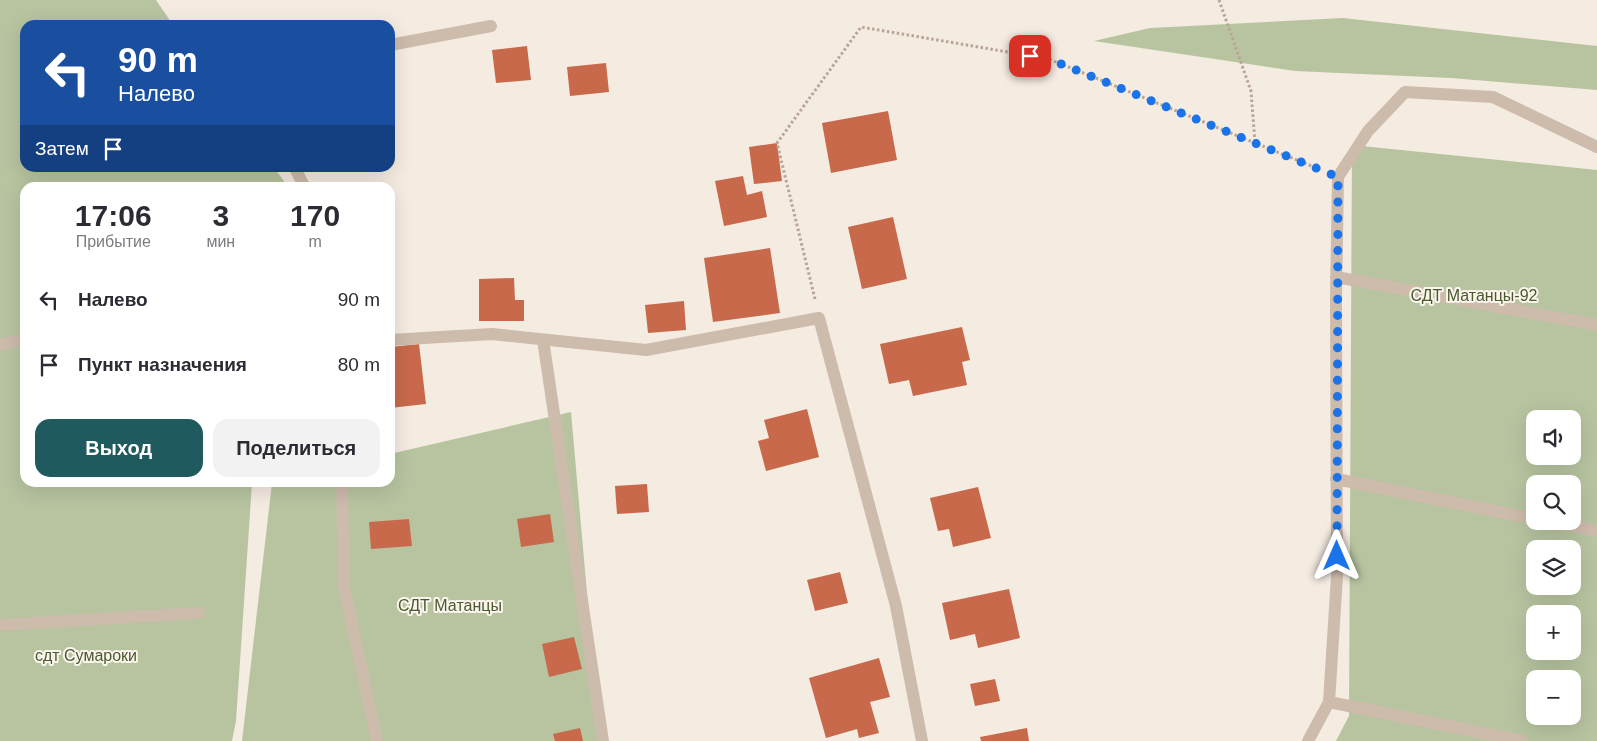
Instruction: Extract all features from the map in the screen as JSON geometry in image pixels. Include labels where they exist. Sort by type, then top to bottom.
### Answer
[{"type":"street","points":[[395,44],[491,26]]},
{"type":"street","points":[[1308,741],[1329,702],[1337,576],[1336,277],[1338,177],[1368,131],[1405,92],[1492,97],[1597,147]]},
{"type":"street","points":[[1336,277],[1597,325]]},
{"type":"street","points":[[395,340],[492,334],[646,350],[819,318],[896,606],[922,741]]},
{"type":"street","points":[[543,340],[603,741]]},
{"type":"street","points":[[0,344],[20,341]]},
{"type":"street","points":[[1336,479],[1526,516]]},
{"type":"street","points":[[342,487],[344,587],[377,741]]},
{"type":"street","points":[[1581,528],[1597,531]]},
{"type":"street","points":[[0,625],[199,613]]},
{"type":"street","points":[[1329,702],[1522,741]]},
{"type":"path","points":[[1219,0],[1251,91],[1254,142]]},
{"type":"path","points":[[819,318],[777,143],[861,27],[1049,59],[1338,177]]},
{"type":"green space","name":"сдт Сумароки","points":[[0,0],[156,0],[170,20],[20,20],[20,172],[277,172],[284,182],[20,182],[20,487],[252,487],[236,721],[232,741],[0,741]]},
{"type":"green space","points":[[1343,18],[1597,46],[1597,90],[1451,78],[1295,71],[1094,41],[1150,28]]},
{"type":"green space","name":"СДТ Матанцы-92","points":[[1352,145],[1597,170],[1597,741],[1336,741],[1349,716]]},
{"type":"green space","name":"СДТ Матанцы","points":[[571,412],[600,741],[242,741],[272,487],[395,487],[395,453]]},
{"type":"building","points":[[527,46],[531,80],[496,83],[492,50]]},
{"type":"building","points":[[606,63],[609,92],[570,96],[567,67]]},
{"type":"building","points":[[888,111],[897,160],[831,173],[822,123]]},
{"type":"building","points":[[777,143],[782,181],[754,184],[749,147]]},
{"type":"building","points":[[743,176],[747,195],[762,191],[767,217],[724,226],[715,181]]},
{"type":"building","points":[[893,217],[907,279],[862,289],[848,227]]},
{"type":"building","points":[[770,248],[780,313],[713,322],[704,258]]},
{"type":"building","points":[[514,278],[515,300],[524,300],[524,321],[479,321],[479,279]]},
{"type":"building","points":[[684,301],[686,330],[648,333],[645,305]]},
{"type":"building","points":[[962,327],[970,360],[962,362],[967,385],[913,396],[909,380],[889,384],[880,344]]},
{"type":"building","points":[[419,344],[426,404],[395,407],[395,346]]},
{"type":"building","points":[[807,409],[819,457],[766,471],[758,441],[769,438],[764,420]]},
{"type":"building","points":[[647,484],[649,512],[617,514],[615,486]]},
{"type":"building","points":[[978,487],[991,538],[953,547],[949,529],[938,531],[930,498]]},
{"type":"building","points":[[550,514],[554,542],[521,547],[517,519]]},
{"type":"building","points":[[409,519],[412,546],[371,549],[369,522]]},
{"type":"building","points":[[840,572],[848,603],[815,611],[807,580]]},
{"type":"building","points":[[1009,589],[1020,638],[978,648],[975,634],[950,640],[942,603]]},
{"type":"building","points":[[574,637],[582,669],[549,677],[542,644]]},
{"type":"building","points":[[879,658],[890,697],[870,702],[879,733],[859,738],[857,729],[826,738],[809,678]]},
{"type":"building","points":[[995,679],[1000,701],[975,706],[970,684]]},
{"type":"building","points":[[580,728],[583,741],[555,741],[553,734]]},
{"type":"building","points":[[1027,728],[1029,741],[981,741],[980,737]]},
{"type":"route","points":[[1030,56],[1049,59],[1338,177],[1336,298],[1337,556]]}]
